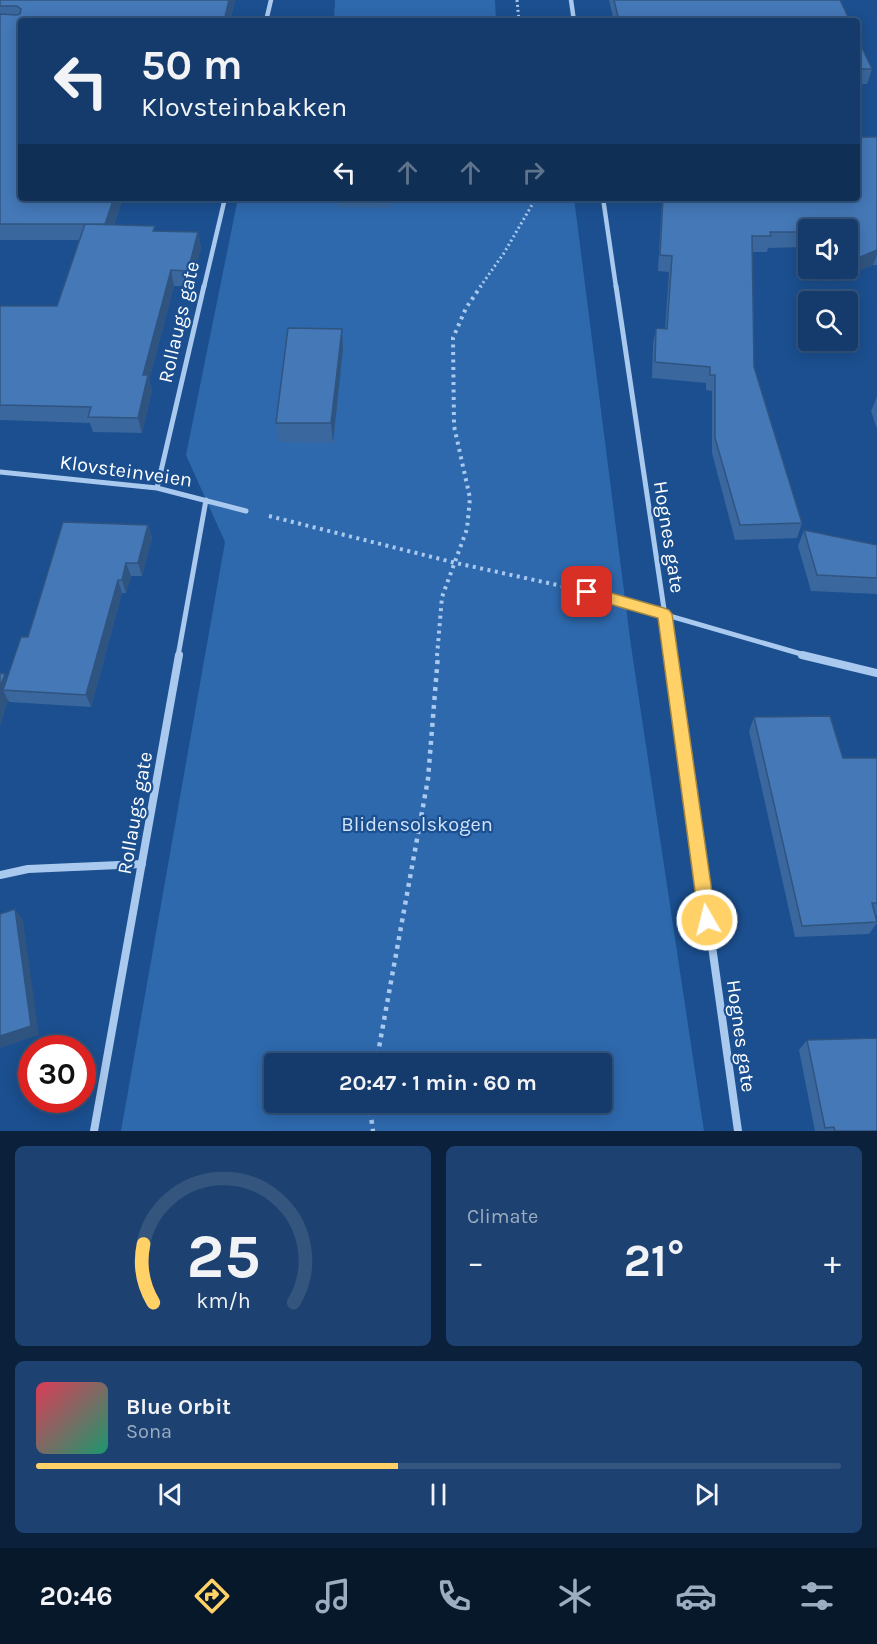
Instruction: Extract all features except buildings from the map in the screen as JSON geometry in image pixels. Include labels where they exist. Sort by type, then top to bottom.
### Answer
[{"type":"street","points":[[267,18],[271,0]]},
{"type":"street","points":[[571,0],[574,18]]},
{"type":"street","name":"Rollaugs gate","points":[[157,488],[224,201]]},
{"type":"street","name":"Hognes gate","points":[[603,201],[738,1131]]},
{"type":"street","name":"Klovsteinveien","points":[[0,472],[157,488],[246,511]]},
{"type":"street","name":"Rollaugs gate","points":[[94,1131],[206,500]]},
{"type":"street","points":[[587,592],[786,651],[877,674]]},
{"type":"street","points":[[0,875],[28,869],[142,864]]},
{"type":"path","points":[[517,0],[519,18]]},
{"type":"path","points":[[378,1053],[428,779],[442,597],[467,529],[470,498],[454,426],[453,338],[466,308],[504,253],[534,201]]},
{"type":"path","points":[[246,511],[456,564],[587,592]]},
{"type":"path","points":[[371,1113],[373,1131]]},
{"type":"green space","points":[[335,0],[495,0],[496,18],[334,18]]},
{"type":"green space","name":"Blidensolskogen","points":[[237,201],[574,201],[631,646],[704,1131],[121,1131],[225,542],[186,455]]},
{"type":"route","points":[[587,592],[664,614],[707,920]]}]
